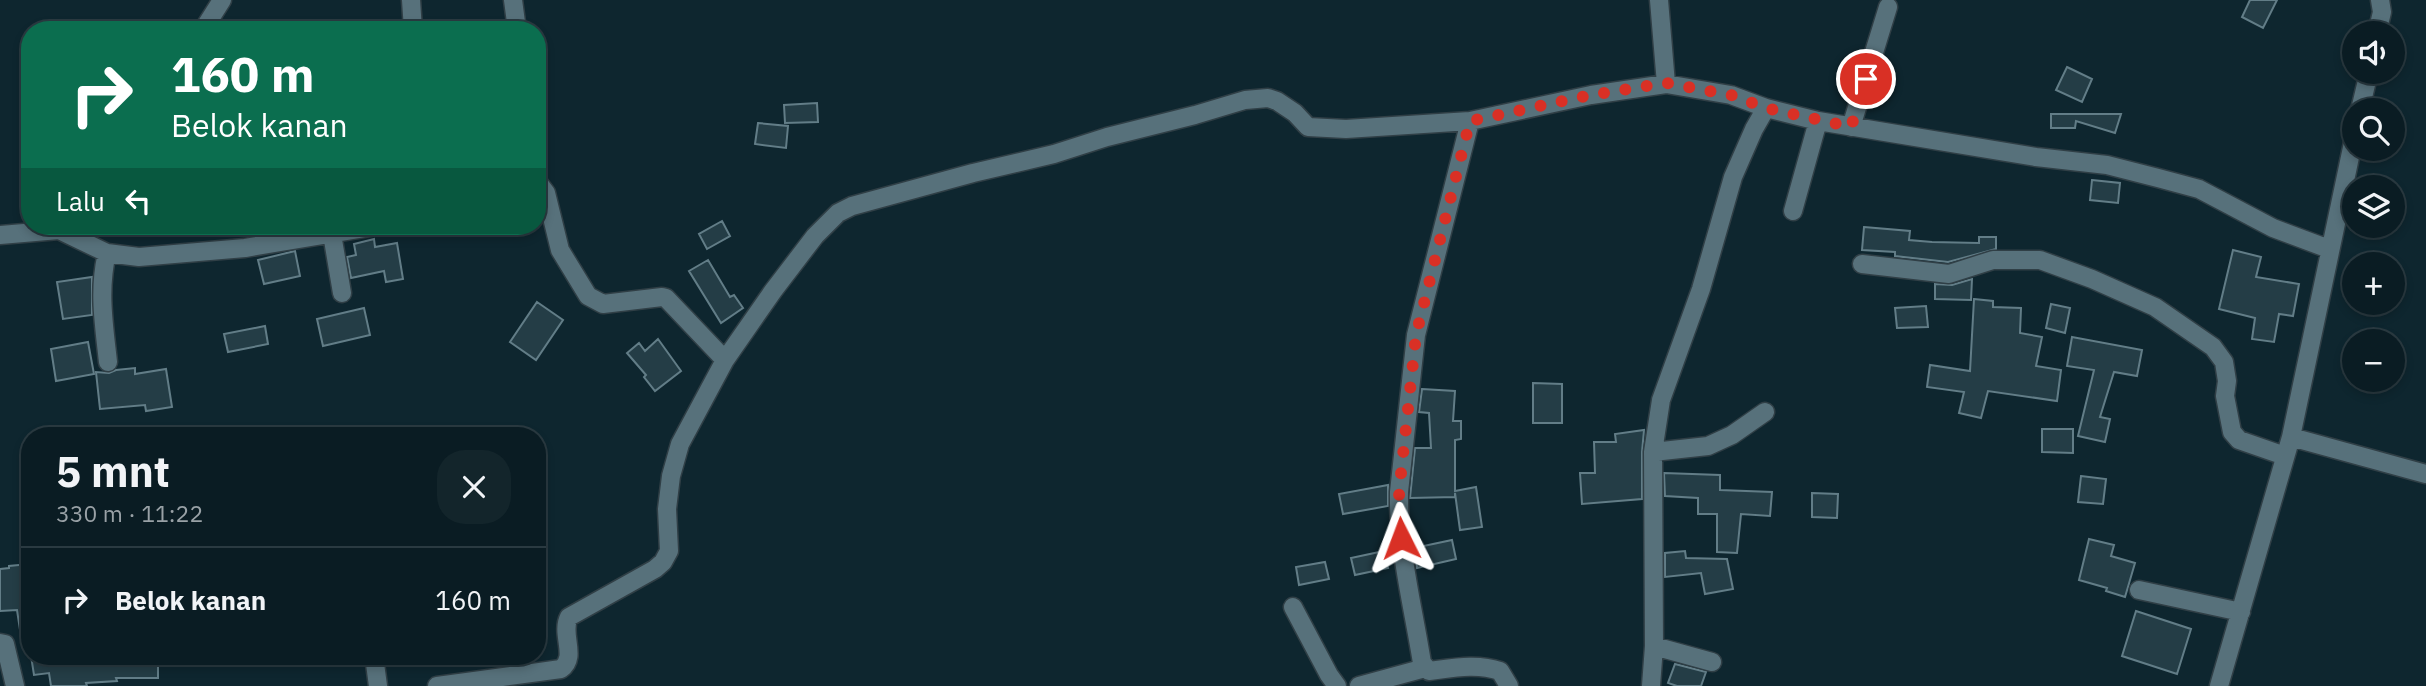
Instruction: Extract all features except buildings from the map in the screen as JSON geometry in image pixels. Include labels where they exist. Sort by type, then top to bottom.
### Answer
[{"type":"street","points":[[209,21],[222,0]]},
{"type":"street","points":[[411,0],[412,21]]},
{"type":"street","points":[[513,0],[516,21]]},
{"type":"street","points":[[1658,0],[1666,83]]},
{"type":"street","points":[[2380,0],[2380,21]]},
{"type":"street","points":[[1851,127],[1888,7]]},
{"type":"street","points":[[438,686],[561,669],[568,663],[569,658],[565,626],[569,617],[663,562],[669,551],[667,509],[671,476],[680,444],[725,360],[815,236],[838,213],[852,206],[1195,116],[1245,100],[1268,98],[1278,101],[1295,113],[1304,125],[1312,128],[1346,129],[1470,121],[1591,95],[1666,83],[1731,95],[1766,108],[1818,121],[1917,135],[2036,157],[2107,165],[2180,183],[2199,189],[2273,228],[2329,249]]},
{"type":"street","points":[[1651,686],[1654,646],[1653,452],[1661,400],[1701,289],[1733,177],[1766,108]]},
{"type":"street","points":[[1470,121],[1416,335],[1398,519],[1425,668],[1429,671],[1489,667],[1500,671],[1509,686]]},
{"type":"street","points":[[1793,211],[1818,121]]},
{"type":"street","points":[[2219,686],[2291,436],[2349,161]]},
{"type":"street","points":[[546,193],[560,250],[588,296],[603,304],[666,298],[725,360]]},
{"type":"street","points":[[0,235],[21,233]]},
{"type":"street","points":[[73,235],[107,253],[139,257],[245,248],[326,235]]},
{"type":"street","points":[[332,235],[342,293]]},
{"type":"street","points":[[107,253],[102,285],[102,314],[108,362]]},
{"type":"street","points":[[1863,264],[1950,274],[1993,260],[2040,260],[2155,307],[2213,347],[2224,362],[2227,381],[2225,396],[2232,432],[2239,440],[2285,456]]},
{"type":"street","points":[[1653,452],[1708,446],[1732,435],[1765,412]]},
{"type":"street","points":[[2291,436],[2426,474]]},
{"type":"street","points":[[2139,590],[2241,612]]},
{"type":"street","points":[[1293,607],[1337,686]]},
{"type":"street","points":[[0,643],[5,644],[15,686]]},
{"type":"street","points":[[1654,646],[1712,662]]},
{"type":"street","points":[[375,665],[378,686]]},
{"type":"street","points":[[1359,686],[1425,668]]},
{"type":"route","points":[[1401,538],[1398,519],[1399,492],[1416,335],[1470,121],[1591,95],[1666,83],[1731,95],[1766,108],[1851,127],[1866,79]]}]
